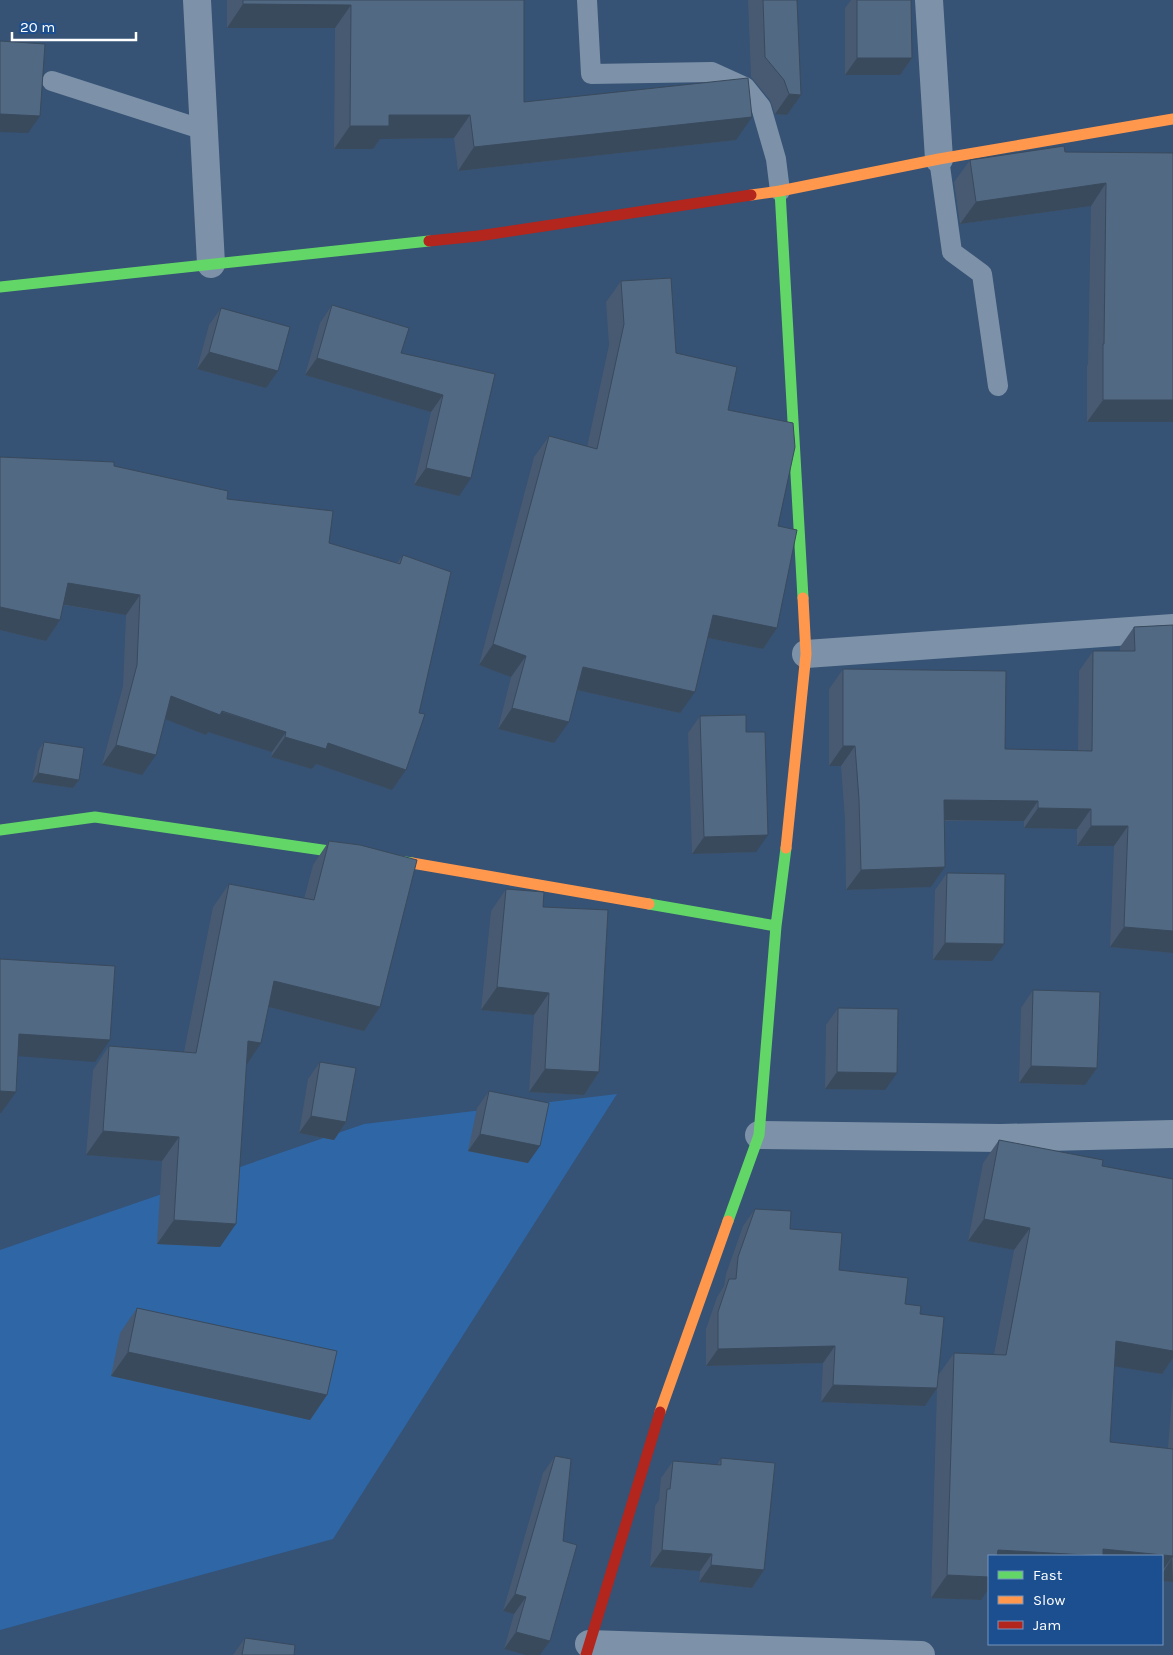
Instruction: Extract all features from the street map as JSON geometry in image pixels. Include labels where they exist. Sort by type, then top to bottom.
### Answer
[{"type":"street","points":[[197,0],[211,264]]},
{"type":"street","points":[[928,0],[939,160]]},
{"type":"street","points":[[0,287],[478,236],[780,192],[939,160],[1173,119]]},
{"type":"street","points":[[780,192],[806,654],[786,851],[776,926],[759,1135],[664,1398],[587,1650],[921,1655]]},
{"type":"street","points":[[806,654],[1173,628]]},
{"type":"street","points":[[0,830],[95,817],[431,866],[776,926]]},
{"type":"street","points":[[759,1135],[1001,1138],[1173,1134]]},
{"type":"lane","points":[[587,0],[591,74],[712,72],[745,87],[760,106],[776,159],[780,192]]},
{"type":"lane","points":[[52,80],[204,130]]},
{"type":"lane","points":[[939,160],[952,252],[982,274],[998,386]]},
{"type":"shaded area","points":[[617,1094],[333,1539],[0,1630],[0,1250],[364,1124]]},
{"type":"building","points":[[243,0],[524,0],[524,102],[748,78],[752,117],[474,147],[470,115],[389,115],[389,126],[350,126],[351,5],[243,4]]},
{"type":"building","points":[[763,0],[797,0],[801,95],[789,94],[784,80],[765,57]]},
{"type":"building","points":[[857,0],[911,0],[912,58],[857,58]]},
{"type":"building","points":[[0,41],[45,44],[40,116],[0,114]]},
{"type":"building","points":[[1064,146],[1065,152],[1173,153],[1173,400],[1103,400],[1106,183],[976,202],[970,160]]},
{"type":"building","points":[[671,278],[676,353],[737,367],[728,410],[793,423],[795,447],[778,526],[797,530],[777,628],[713,615],[695,692],[583,667],[569,722],[512,708],[526,656],[493,644],[549,436],[597,449],[624,324],[621,281]]},
{"type":"building","points":[[332,305],[409,328],[401,353],[495,374],[471,478],[426,468],[443,395],[317,358]]},
{"type":"building","points":[[221,308],[290,327],[278,371],[209,352]]},
{"type":"building","points":[[0,457],[114,462],[114,466],[228,491],[227,499],[333,511],[329,543],[400,564],[403,555],[451,572],[419,713],[425,714],[406,770],[328,743],[326,749],[285,737],[286,732],[222,711],[220,715],[171,696],[156,755],[116,745],[137,665],[140,595],[68,583],[60,620],[0,607]]},
{"type":"building","points":[[1173,625],[1173,931],[1124,927],[1128,826],[1091,826],[1091,809],[1038,808],[1038,801],[944,800],[945,867],[861,870],[855,746],[843,746],[843,669],[1006,671],[1005,749],[1092,751],[1093,651],[1135,651],[1134,627]]},
{"type":"building","points":[[746,715],[746,732],[765,732],[768,835],[704,837],[700,716]]},
{"type":"building","points":[[44,742],[84,748],[79,780],[38,773]]},
{"type":"building","points":[[329,841],[360,845],[417,860],[380,1007],[274,981],[261,1043],[248,1041],[236,1224],[174,1220],[179,1137],[103,1131],[109,1046],[196,1053],[229,884],[314,900]]},
{"type":"building","points":[[947,873],[1005,874],[1004,944],[945,943]]},
{"type":"building","points":[[506,889],[544,892],[543,907],[608,910],[599,1072],[545,1069],[549,993],[497,987]]},
{"type":"building","points":[[0,959],[115,966],[110,1040],[19,1034],[16,1092],[0,1091]]},
{"type":"building","points":[[1033,990],[1100,992],[1097,1068],[1031,1066]]},
{"type":"building","points":[[838,1008],[898,1009],[897,1073],[837,1072]]},
{"type":"building","points":[[320,1062],[356,1068],[346,1122],[311,1116]]},
{"type":"building","points":[[489,1091],[549,1103],[540,1146],[480,1134]]},
{"type":"building","points":[[999,1140],[1103,1160],[1102,1166],[1173,1179],[1173,1351],[1116,1341],[1110,1442],[1173,1449],[1173,1556],[1103,1549],[1103,1555],[998,1550],[997,1555],[988,1555],[988,1577],[947,1575],[954,1353],[1006,1355],[1030,1228],[984,1219]]},
{"type":"building","points":[[755,1209],[791,1211],[790,1229],[842,1233],[839,1270],[908,1278],[905,1304],[921,1306],[920,1314],[944,1317],[937,1388],[833,1385],[835,1346],[718,1349],[718,1312],[729,1279],[736,1279],[738,1257]]},
{"type":"building","points":[[137,1308],[337,1351],[327,1395],[128,1352]]},
{"type":"building","points":[[555,1456],[571,1459],[563,1541],[577,1545],[550,1641],[516,1632],[526,1597],[515,1594]]},
{"type":"building","points":[[721,1458],[775,1463],[764,1570],[711,1565],[712,1554],[662,1550],[667,1489],[670,1489],[673,1461],[721,1465]]},
{"type":"building","points":[[245,1638],[295,1645],[294,1655],[242,1655]]},
{"type":"traffic: fast","points":[[780,191],[803,598]]},
{"type":"traffic: fast","points":[[0,287],[429,241]]},
{"type":"traffic: fast","points":[[0,830],[95,817],[412,863]]},
{"type":"traffic: fast","points":[[649,904],[776,926],[786,848]]},
{"type":"traffic: fast","points":[[728,1221],[759,1135],[776,926]]},
{"type":"traffic: slow","points":[[751,195],[780,191],[939,159],[1173,119]]},
{"type":"traffic: slow","points":[[786,848],[806,654],[803,598]]},
{"type":"traffic: slow","points":[[412,863],[649,904]]},
{"type":"traffic: slow","points":[[660,1412],[728,1221]]},
{"type":"traffic: jam","points":[[429,241],[478,236],[751,195]]},
{"type":"traffic: jam","points":[[586,1655],[660,1412]]}]
